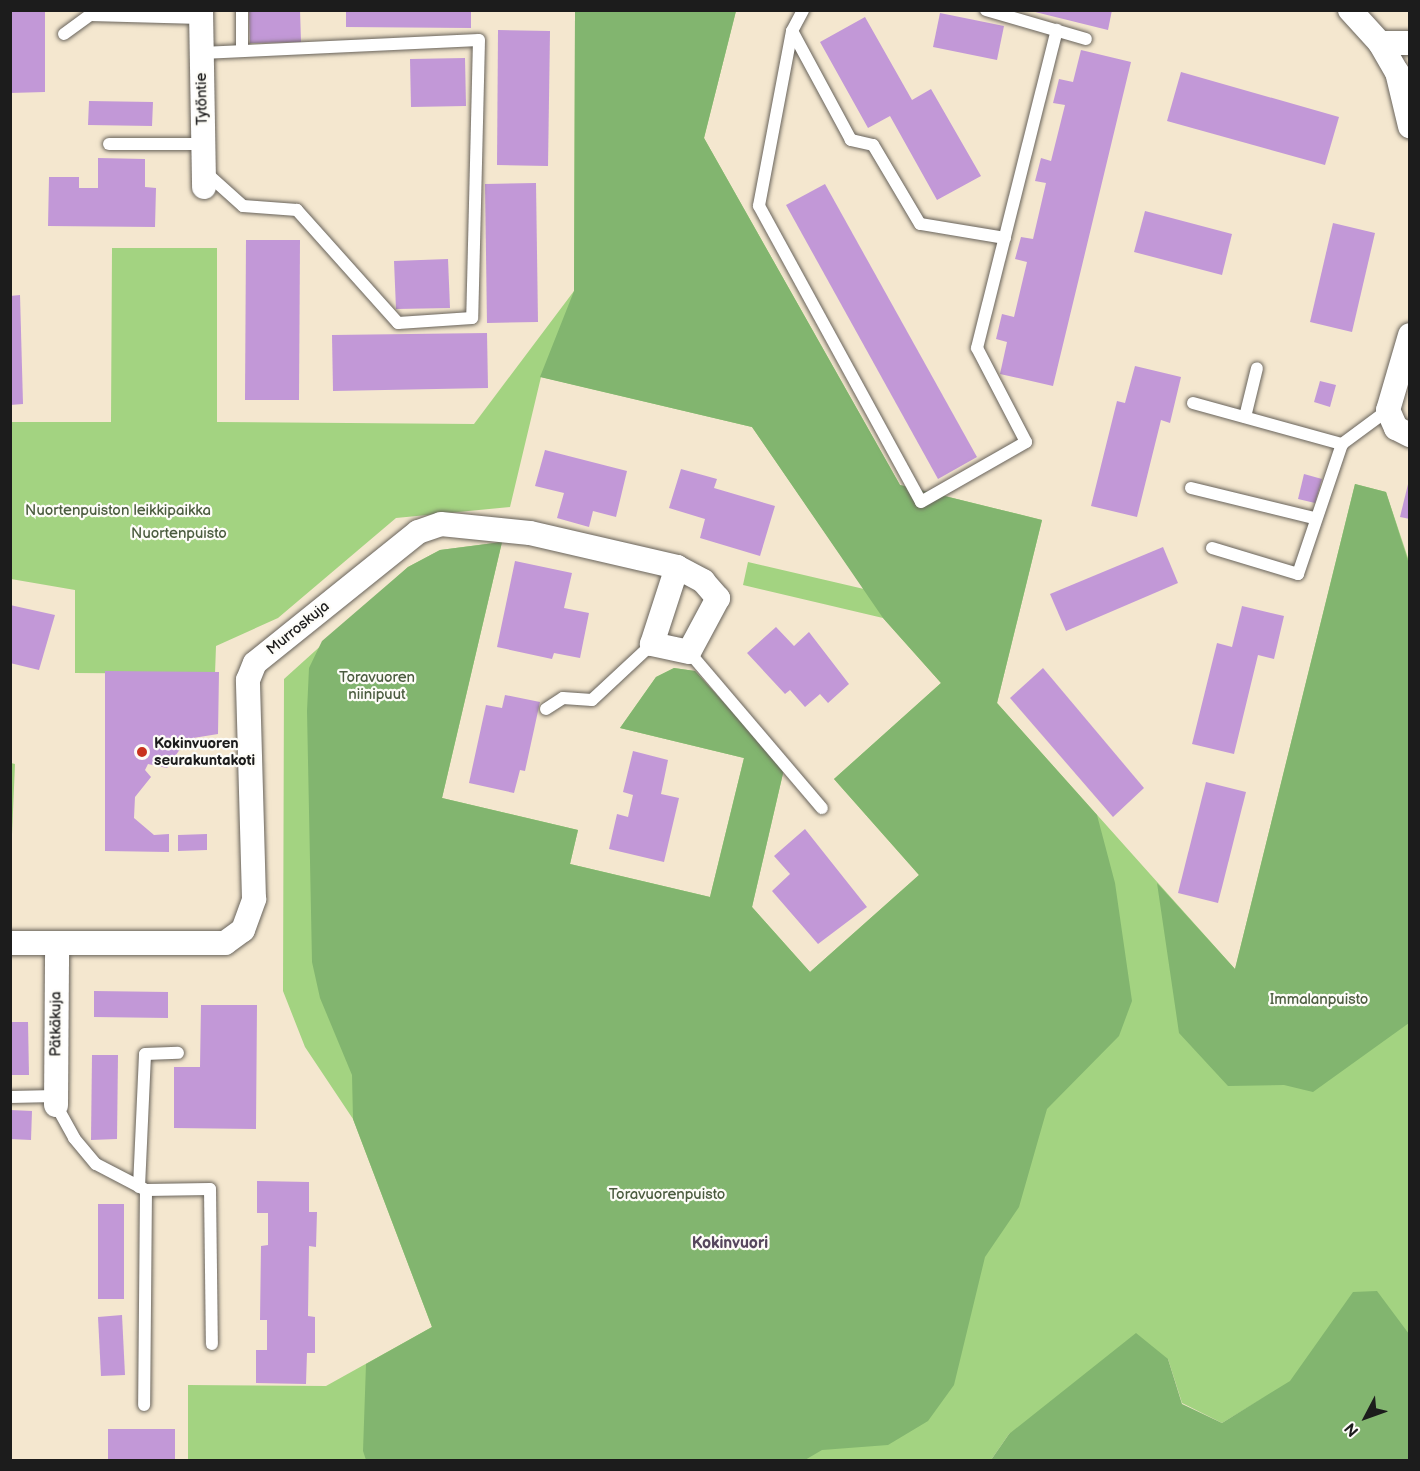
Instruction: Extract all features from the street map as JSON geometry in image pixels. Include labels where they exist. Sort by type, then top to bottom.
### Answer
[{"type":"street","points":[[1350,10],[1380,43],[1397,72],[1410,126]]},
{"type":"street","name":"Tytöntie","points":[[201,14],[204,179]]},
{"type":"street","points":[[1380,43],[1410,43]]},
{"type":"street","points":[[1410,335],[1388,410],[1396,428],[1410,435]]},
{"type":"street","name":"Murroskuja","points":[[10,943],[225,943],[243,930],[254,899],[248,680],[255,663],[418,532],[441,524],[530,533],[677,567],[703,581],[718,598],[689,652]]},
{"type":"street","points":[[677,567],[652,644],[689,652]]},
{"type":"street","name":"Pätkäkuja","points":[[56,1100],[57,944]]},
{"type":"lane","points":[[242,10],[242,51]]},
{"type":"lane","points":[[803,10],[792,31],[759,206],[921,502],[1026,442],[977,348],[1057,30]]},
{"type":"lane","points":[[986,10],[1086,39]]},
{"type":"lane","points":[[64,34],[90,15],[201,14]]},
{"type":"lane","points":[[792,31],[851,140],[873,145],[920,224],[1005,238]]},
{"type":"lane","points":[[201,53],[479,40],[472,318],[398,323],[297,210],[243,206],[204,179]]},
{"type":"lane","points":[[110,144],[203,144]]},
{"type":"lane","points":[[1245,417],[1257,368]]},
{"type":"lane","points":[[1192,403],[1342,444]]},
{"type":"lane","points":[[1212,548],[1298,574],[1314,519],[1342,444],[1388,410]]},
{"type":"lane","points":[[1191,488],[1314,519]]},
{"type":"lane","points":[[546,708],[563,698],[592,700],[652,644]]},
{"type":"lane","points":[[689,652],[822,808]]},
{"type":"lane","points":[[144,1405],[145,1054],[178,1053]]},
{"type":"lane","points":[[10,1097],[56,1100],[74,1138],[96,1164],[143,1189],[210,1188],[212,1344]]},
{"type":"green space","name":"Toravuorenpuisto","points":[[575,11],[736,11],[704,138],[900,485],[1042,520],[997,703],[1235,969],[1355,484],[1386,492],[1410,564],[1409,1460],[1265,1397],[1222,1423],[1182,1403],[1168,1359],[1009,1434],[991,1460],[188,1460],[188,1385],[326,1386],[432,1327],[353,1119],[305,1047],[283,991],[284,679],[408,567],[440,550],[502,542],[442,798],[578,830],[570,864],[710,897],[744,758],[620,728],[656,677],[674,668],[695,671],[784,769],[752,907],[810,972],[919,875],[834,779],[941,683],[883,618],[743,585],[748,562],[864,589],[752,427],[541,377],[510,507],[396,518],[278,618],[216,646],[215,674],[75,673],[75,590],[11,579],[10,422],[111,422],[112,248],[217,248],[217,422],[474,424],[574,291]]},
{"type":"green space","name":"Toravuorenpuisto","points":[[575,11],[736,11],[704,138],[900,485],[1042,520],[997,703],[1097,815],[1115,883],[1132,1001],[1119,1036],[1047,1109],[1019,1207],[985,1257],[954,1385],[928,1421],[888,1445],[822,1450],[805,1460],[366,1460],[363,1451],[366,1364],[432,1327],[353,1119],[352,1075],[320,998],[312,962],[307,711],[309,668],[322,641],[408,567],[440,550],[502,542],[442,798],[578,830],[570,864],[710,897],[744,758],[620,728],[656,677],[674,668],[695,671],[784,769],[752,907],[810,972],[919,875],[834,779],[941,683],[883,618],[752,427],[540,377],[574,291]]},
{"type":"green space","name":"Immalanpuisto","points":[[1355,484],[1386,492],[1409,564],[1409,1023],[1313,1092],[1284,1085],[1228,1086],[1179,1033],[1157,883],[1235,969]]},
{"type":"green space","points":[[10,763],[15,764],[11,858]]},
{"type":"green space","points":[[1377,1291],[1409,1334],[1409,1460],[991,1460],[1009,1434],[1136,1333],[1168,1359],[1182,1404],[1222,1423],[1290,1381],[1353,1292]]},
{"type":"building","points":[[10,10],[45,10],[45,92],[10,93]]},
{"type":"building","points":[[249,10],[300,10],[301,42],[250,43]]},
{"type":"building","points":[[346,10],[471,10],[471,28],[346,27]]},
{"type":"building","points":[[1027,10],[1112,10],[1108,30]]},
{"type":"building","points":[[940,13],[1004,26],[997,60],[933,47]]},
{"type":"building","points":[[865,17],[912,100],[931,89],[981,176],[937,200],[890,116],[868,128],[820,42]]},
{"type":"building","points":[[498,30],[550,31],[548,166],[497,165]]},
{"type":"building","points":[[1081,50],[1131,62],[1053,386],[1000,374],[1007,342],[996,339],[1002,314],[1014,317],[1027,262],[1015,259],[1021,237],[1033,239],[1046,183],[1035,181],[1041,158],[1051,161],[1065,105],[1053,103],[1059,79],[1073,82]]},
{"type":"building","points":[[465,58],[466,106],[411,107],[410,59]]},
{"type":"building","points":[[1181,72],[1339,117],[1325,165],[1167,121]]},
{"type":"building","points":[[89,101],[153,102],[152,126],[88,125]]},
{"type":"building","points":[[98,158],[145,159],[145,187],[156,188],[155,227],[48,226],[49,177],[79,177],[79,188],[98,188]]},
{"type":"building","points":[[536,183],[538,322],[487,323],[485,184]]},
{"type":"building","points":[[825,184],[977,457],[938,479],[786,205]]},
{"type":"building","points":[[1145,211],[1232,234],[1222,275],[1134,252]]},
{"type":"building","points":[[1333,223],[1375,233],[1352,332],[1310,322]]},
{"type":"building","points":[[246,240],[300,240],[299,400],[245,400]]},
{"type":"building","points":[[448,259],[450,308],[396,309],[394,261]]},
{"type":"building","points":[[20,295],[23,404],[10,405],[10,296]]},
{"type":"building","points":[[487,333],[488,388],[333,391],[332,335]]},
{"type":"building","points":[[1135,366],[1181,377],[1170,423],[1161,420],[1137,517],[1091,506],[1117,401],[1125,403]]},
{"type":"building","points":[[1320,381],[1336,385],[1330,407],[1314,402]]},
{"type":"building","points":[[545,450],[627,471],[616,517],[593,511],[589,527],[557,518],[564,493],[535,486]]},
{"type":"building","points":[[681,469],[717,479],[714,488],[775,506],[760,556],[700,538],[705,519],[669,508]]},
{"type":"building","points":[[1304,474],[1322,479],[1315,503],[1298,499]]},
{"type":"building","points":[[1410,481],[1410,519],[1400,517]]},
{"type":"building","points":[[1163,547],[1178,583],[1066,631],[1050,594]]},
{"type":"building","points":[[515,561],[572,573],[564,608],[589,613],[580,658],[554,653],[552,659],[497,647]]},
{"type":"building","points":[[10,605],[55,615],[39,670],[10,663]]},
{"type":"building","points":[[1242,606],[1284,616],[1274,659],[1258,655],[1234,754],[1192,744],[1217,643],[1232,647]]},
{"type":"building","points":[[776,627],[794,646],[809,632],[849,684],[828,703],[820,694],[805,707],[790,690],[785,694],[747,653]]},
{"type":"building","points":[[1043,668],[1144,788],[1113,817],[1010,698]]},
{"type":"building","name":"Kokinvuoren seurakuntakoti","points":[[105,671],[219,672],[218,734],[187,739],[167,768],[148,764],[145,770],[151,777],[135,797],[134,818],[154,835],[169,834],[169,852],[105,851]]},
{"type":"building","points":[[505,695],[540,702],[525,771],[520,770],[514,793],[469,783],[486,705],[502,708]]},
{"type":"building","points":[[633,751],[668,760],[661,794],[679,798],[664,862],[609,849],[617,814],[628,817],[633,795],[623,792]]},
{"type":"building","points":[[1206,782],[1246,792],[1218,903],[1178,893]]},
{"type":"building","points":[[805,829],[867,907],[818,944],[772,891],[790,874],[774,856]]},
{"type":"building","points":[[207,834],[207,850],[178,851],[178,835]]},
{"type":"building","points":[[94,991],[168,992],[168,1018],[94,1017]]},
{"type":"building","points":[[201,1005],[257,1005],[256,1129],[174,1128],[174,1067],[200,1067]]},
{"type":"building","points":[[10,1022],[28,1022],[29,1075],[10,1075]]},
{"type":"building","points":[[92,1055],[118,1055],[117,1139],[91,1140]]},
{"type":"building","points":[[10,1110],[32,1111],[31,1140],[10,1139]]},
{"type":"building","points":[[257,1181],[309,1182],[309,1212],[317,1212],[316,1247],[309,1246],[308,1316],[315,1317],[315,1353],[307,1353],[306,1384],[256,1383],[256,1350],[267,1350],[267,1320],[260,1320],[261,1246],[268,1245],[268,1213],[257,1213]]},
{"type":"building","points":[[98,1204],[124,1204],[124,1299],[98,1299]]},
{"type":"building","points":[[122,1315],[125,1375],[101,1376],[98,1317]]},
{"type":"building","points":[[108,1429],[175,1429],[175,1460],[108,1460]]},
{"type":"place","name":"Kokinvuoren seurakuntakoti","points":[[142,752]]},
{"type":"district","name":"Kokinvuori","points":[[730,1244]]},
{"type":"park label","name":"Nuortenpuiston leikkipaikka","points":[[118,511]]},
{"type":"park label","name":"Nuortenpuisto","points":[[179,534]]},
{"type":"park label","name":"Toravuoren niinipuut","points":[[377,686]]}]
